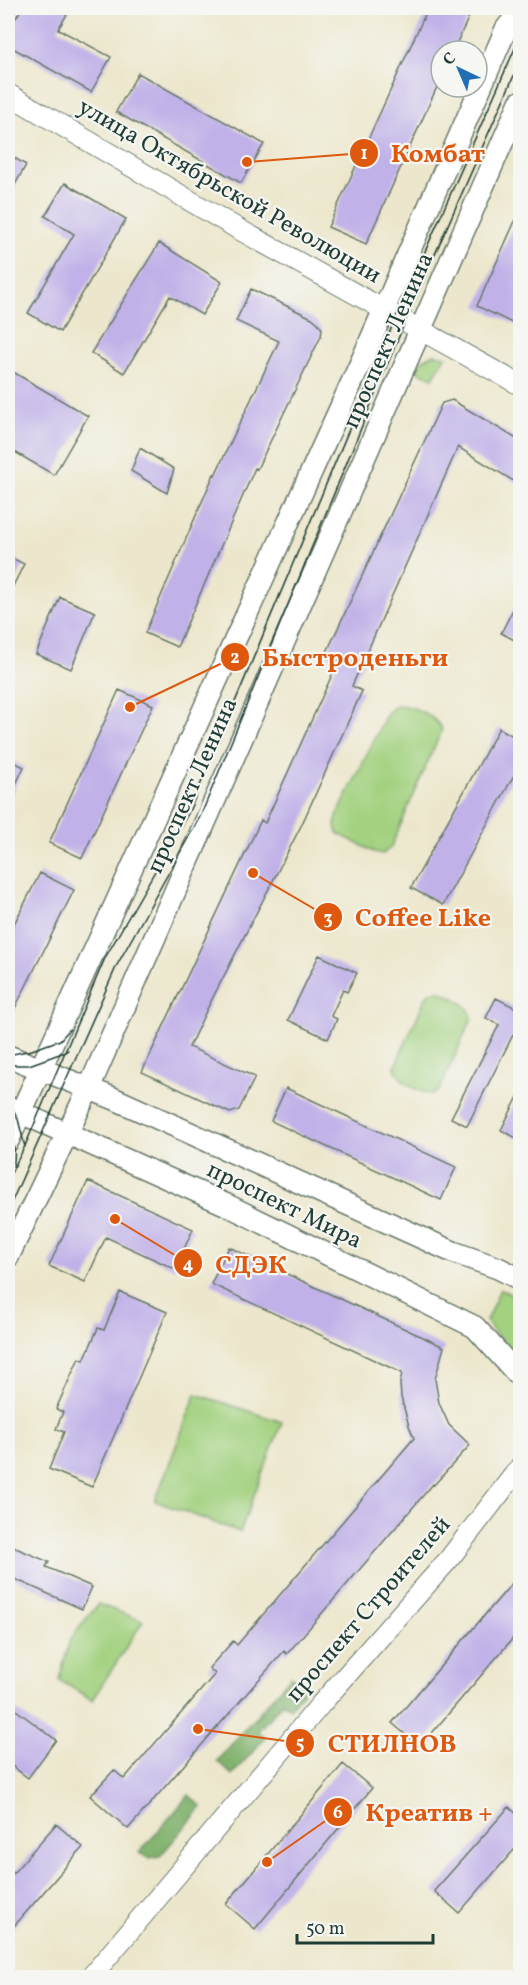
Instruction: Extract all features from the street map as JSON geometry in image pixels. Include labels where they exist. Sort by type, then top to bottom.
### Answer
[{"type":"main road","name":"проспект Ленина","points":[[8,1141],[14,1110],[40,1070],[384,310],[517,8]]},
{"type":"main road","name":"проспект Ленина","points":[[506,29],[520,11]]},
{"type":"main road","name":"проспект Ленина","points":[[8,1257],[89,1088],[520,102]]},
{"type":"main road","name":"проспект Мира","points":[[8,1056],[89,1088],[453,1252],[498,1268],[520,1279]]},
{"type":"main road","name":"проспект Мира","points":[[14,1110],[226,1205],[475,1327],[520,1377]]},
{"type":"street","name":"улица Октябрьской Революции","points":[[8,94],[240,230],[520,385]]},
{"type":"street","name":"проспект Строителей","points":[[90,1977],[321,1704],[449,1559],[520,1467]]},
{"type":"green space","points":[[434,354],[446,356],[433,378],[417,371],[421,361]]},
{"type":"green space","points":[[397,705],[422,712],[442,729],[391,847],[383,854],[374,852],[337,833],[335,825],[337,816],[387,713]]},
{"type":"green space","points":[[440,991],[464,1005],[472,1018],[440,1089],[431,1094],[408,1085],[400,1077],[395,1066],[426,997],[430,992]]},
{"type":"green space","points":[[500,1289],[520,1299],[520,1351],[515,1361],[486,1321]]},
{"type":"green space","points":[[196,1394],[282,1422],[240,1532],[155,1501]]},
{"type":"green space","points":[[98,1604],[143,1621],[92,1700],[59,1680],[70,1640]]},
{"type":"green space","points":[[291,1676],[304,1686],[303,1692],[290,1708],[283,1702],[258,1731],[265,1738],[232,1775],[217,1761]]},
{"type":"green space","points":[[189,1795],[202,1807],[160,1856],[149,1858],[139,1853]]},
{"type":"building","points":[[22,8],[71,8],[58,29],[111,57],[91,92],[11,47],[8,30]]},
{"type":"building","points":[[428,8],[473,8],[459,39],[429,39],[429,99],[432,99],[366,244],[328,227]]},
{"type":"building","points":[[138,73],[264,144],[241,183],[116,112]]},
{"type":"building","points":[[8,154],[26,165],[8,197]]},
{"type":"building","points":[[65,183],[126,219],[60,332],[28,313],[74,234],[45,216]]},
{"type":"building","points":[[520,210],[520,327],[477,306]]},
{"type":"building","points":[[159,243],[222,282],[202,315],[170,296],[124,373],[91,353]]},
{"type":"building","points":[[251,289],[312,318],[322,329],[321,336],[257,469],[255,468],[177,647],[145,633],[214,474],[279,341],[236,321]]},
{"type":"building","points":[[8,369],[88,416],[54,475],[8,448]]},
{"type":"building","points":[[452,400],[520,441],[520,485],[458,447],[352,686],[362,691],[302,824],[189,1047],[255,1077],[239,1110],[230,1113],[142,1072],[261,820],[265,823],[331,677],[338,660],[326,654],[442,403]]},
{"type":"building","points":[[140,448],[174,469],[167,493],[131,471]]},
{"type":"building","points":[[8,556],[24,564],[8,596]]},
{"type":"building","points":[[520,596],[520,643],[501,633]]},
{"type":"building","points":[[60,597],[95,612],[71,669],[36,654]]},
{"type":"building","points":[[119,690],[153,705],[82,858],[49,843]]},
{"type":"building","points":[[499,728],[520,740],[520,764],[443,905],[411,888]]},
{"type":"building","points":[[8,759],[24,767],[8,801]]},
{"type":"building","points":[[40,873],[74,890],[8,1022],[8,936]]},
{"type":"building","points":[[319,955],[357,973],[347,992],[343,990],[331,1016],[337,1019],[328,1039],[288,1020]]},
{"type":"building","points":[[496,998],[520,1010],[520,1021],[467,1126],[451,1118],[499,1025],[486,1018]]},
{"type":"building","points":[[286,1088],[456,1167],[441,1200],[271,1121]]},
{"type":"building","points":[[520,1093],[520,1140],[501,1130]]},
{"type":"building","points":[[88,1181],[193,1229],[175,1269],[106,1237],[85,1282],[49,1266]]},
{"type":"building","points":[[229,1247],[444,1347],[435,1379],[439,1403],[449,1425],[470,1445],[433,1484],[287,1654],[284,1651],[128,1829],[90,1796],[114,1770],[124,1779],[215,1674],[209,1668],[233,1641],[237,1645],[414,1438],[401,1397],[402,1373],[211,1284]]},
{"type":"building","points":[[120,1292],[167,1312],[92,1487],[49,1469],[64,1432],[56,1429],[63,1412],[56,1409],[79,1358],[84,1360],[98,1328],[104,1330]]},
{"type":"building","points":[[11,1546],[49,1562],[46,1567],[92,1587],[82,1609],[8,1576],[8,1555]]},
{"type":"building","points":[[520,1574],[520,1630],[420,1747],[392,1723]]},
{"type":"building","points":[[8,1704],[56,1740],[28,1778],[8,1763]]},
{"type":"building","points":[[343,1764],[372,1788],[255,1929],[226,1904]]},
{"type":"building","points":[[509,1807],[520,1817],[520,1843],[459,1913],[434,1891]]},
{"type":"building","points":[[56,1824],[83,1847],[8,1933],[8,1879]]},
{"type":"tram line","points":[[8,1179],[25,1146],[105,958],[189,812],[396,317],[520,37]]},
{"type":"tram line","points":[[8,1210],[117,965],[201,815],[405,322],[520,62]]},
{"type":"tram line","points":[[8,1055],[32,1050],[60,1040],[70,1029]]},
{"type":"tram line","points":[[8,1065],[29,1065],[68,1050]]},
{"type":"tram line","points":[[8,1100],[18,1119],[25,1147]]},
{"type":"tram line","points":[[8,1120],[14,1149],[13,1166]]},
{"type":"place","name":"Комбат","points":[[247,162]]},
{"type":"place","name":"Быстроденьги","points":[[130,707]]},
{"type":"place","name":"Coffee Like","points":[[253,873]]},
{"type":"place","name":"СДЭК","points":[[115,1219]]},
{"type":"place","name":"СТИЛНОВ","points":[[198,1729]]},
{"type":"place","name":"Креатив +","points":[[267,1862]]}]
